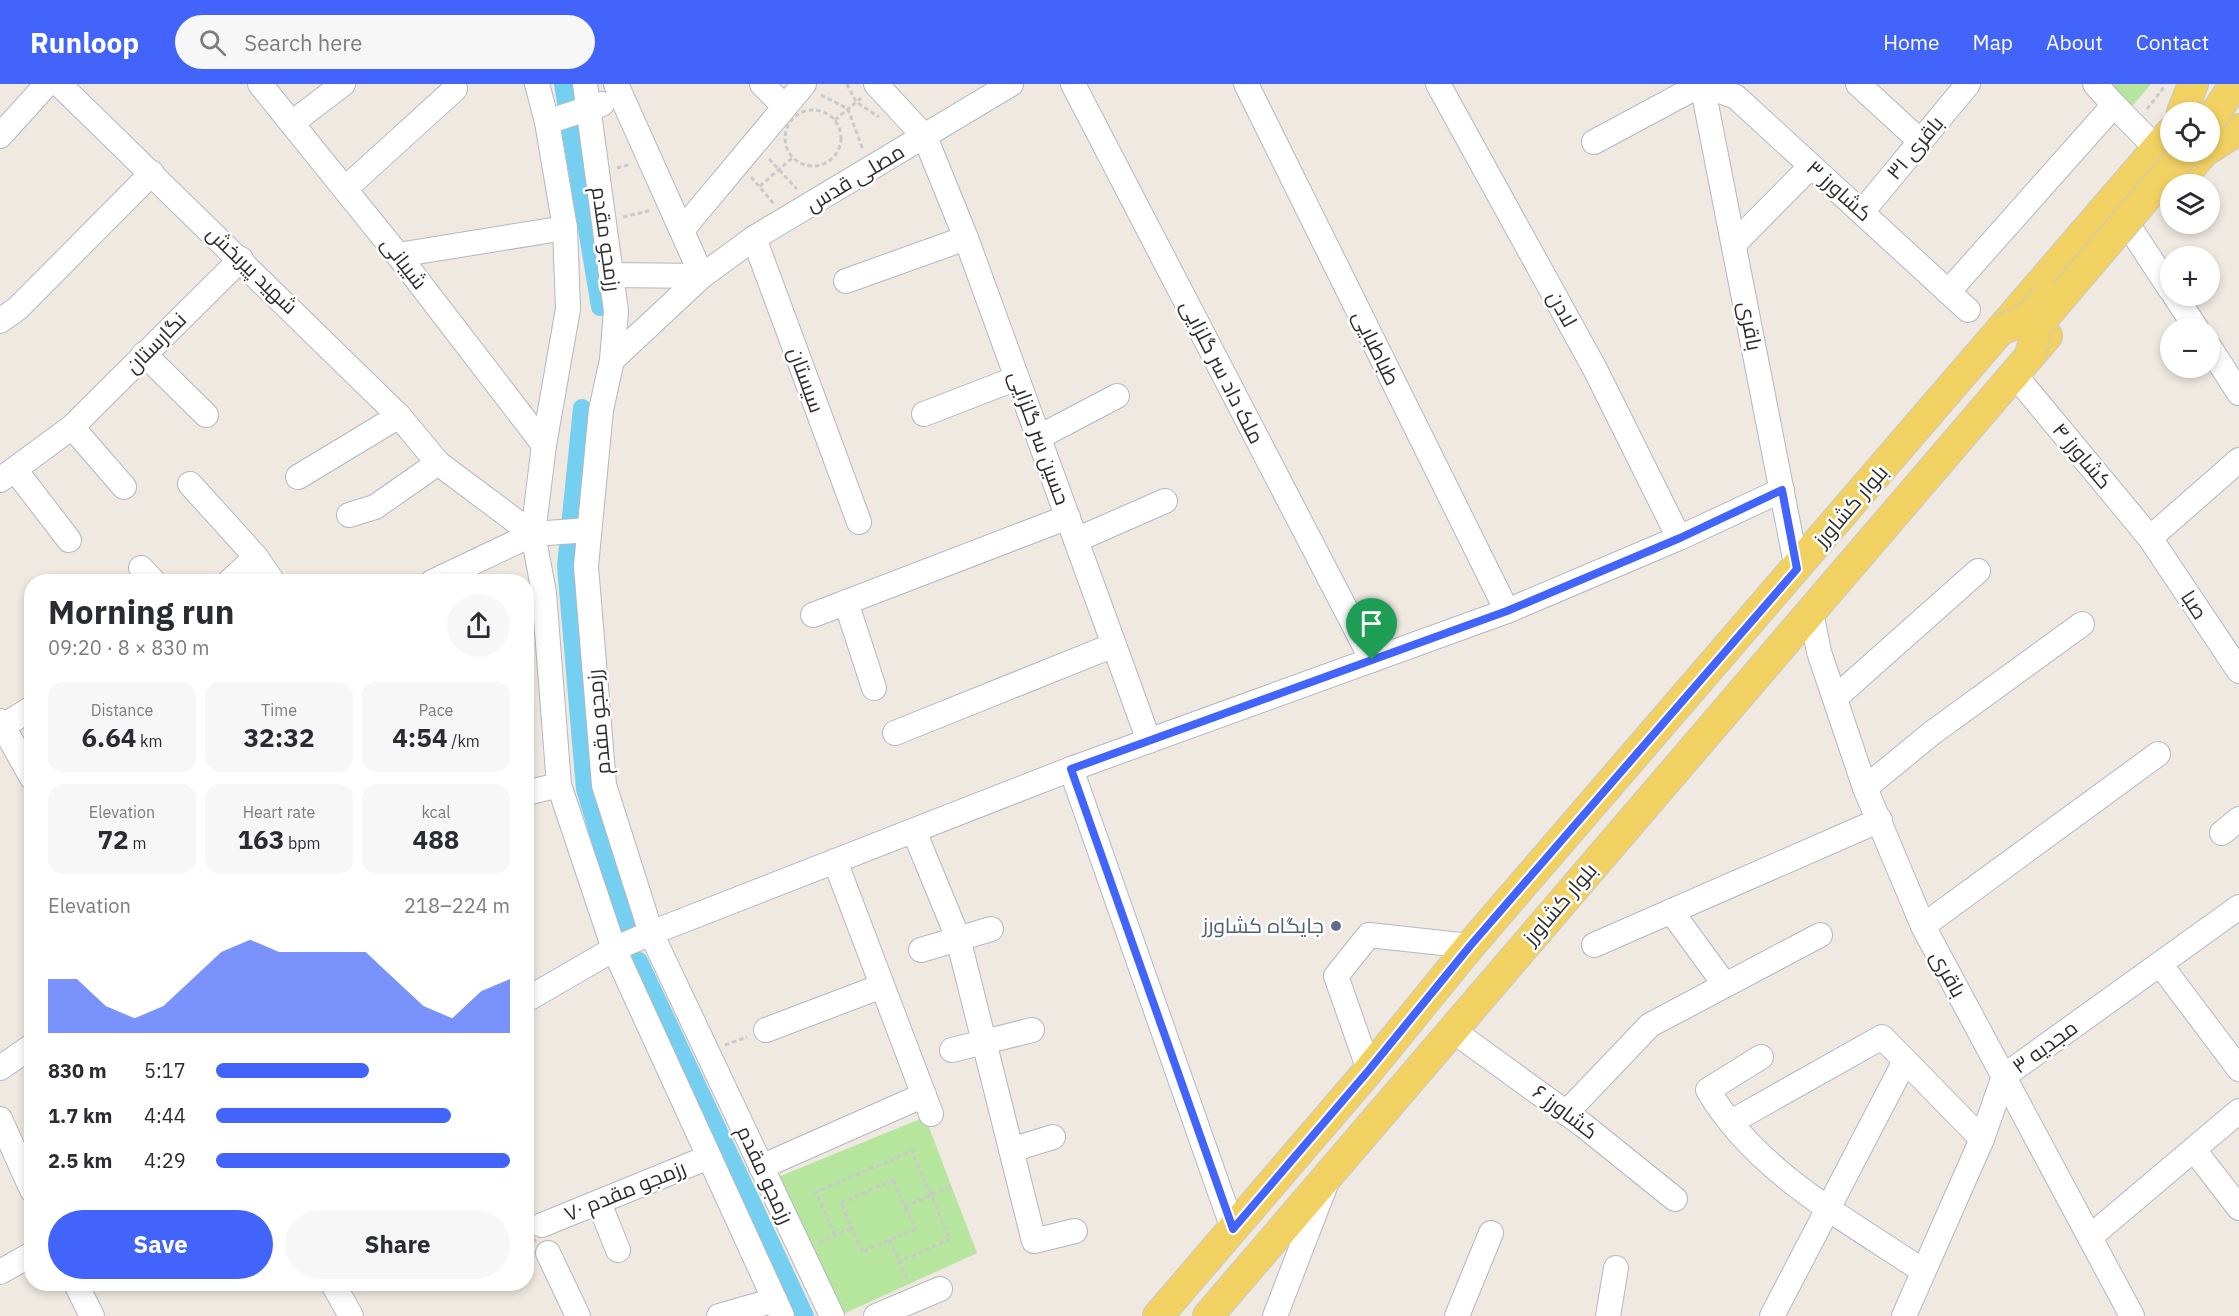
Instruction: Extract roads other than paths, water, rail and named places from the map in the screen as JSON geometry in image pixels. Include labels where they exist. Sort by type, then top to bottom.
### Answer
[{"type":"main road","points":[[2186,102],[2193,84]]},
{"type":"main road","points":[[2205,102],[2216,84],[2239,105]]},
{"type":"main road","points":[[2220,106],[2235,84]]},
{"type":"main road","points":[[2220,141],[2239,129]]},
{"type":"main road","name":"بلوار کشاورز","points":[[1158,1316],[1369,1070],[1470,946],[2001,330],[2027,319],[2160,159]]},
{"type":"main road","points":[[2022,365],[2037,326],[2160,161]]},
{"type":"main road","points":[[2185,174],[2195,162]]},
{"type":"main road","name":"بلوار کشاورز","points":[[1208,1316],[2160,203]]},
{"type":"street","points":[[0,136],[47,84]]},
{"type":"street","name":"شهید پیربخش","points":[[59,84],[241,259],[399,416],[438,463],[540,533]]},
{"type":"street","name":"شیبانی","points":[[260,84],[398,255],[544,445]]},
{"type":"street","points":[[292,123],[343,84]]},
{"type":"street","name":"رزمجو مقدم","points":[[537,84],[548,122],[565,228],[568,309],[544,445],[535,598],[537,635],[559,785],[614,949],[778,1308]]},
{"type":"street","name":"رزمجو مقدم","points":[[585,84],[616,311],[612,360],[601,410],[583,530],[604,785],[651,933],[832,1316]]},
{"type":"street","points":[[762,84],[784,106]]},
{"type":"street","points":[[876,84],[925,137]]},
{"type":"street","name":"مصلی قدس","points":[[612,360],[702,276],[754,238],[1011,84]]},
{"type":"street","name":"ملک داد سر گلزایی","points":[[1073,84],[1372,660]]},
{"type":"street","name":"طباطبایی","points":[[1246,84],[1507,611]]},
{"type":"street","name":"لادن","points":[[1438,84],[1595,369],[1680,538]]},
{"type":"street","points":[[1594,142],[1702,84]]},
{"type":"street","name":"کشاورز ۳","points":[[1702,84],[1742,91],[1811,166],[1968,310]]},
{"type":"street","name":"باقری","points":[[1702,84],[1797,569]]},
{"type":"street","points":[[1857,84],[1920,141]]},
{"type":"street","name":"باقری ۳۱","points":[[1862,212],[1968,84]]},
{"type":"street","points":[[2095,84],[2134,126],[2160,140]]},
{"type":"street","points":[[682,230],[804,85]]},
{"type":"street","points":[[345,189],[455,89]]},
{"type":"street","points":[[548,122],[587,108],[619,90],[702,276],[611,275]]},
{"type":"street","points":[[1948,291],[2114,105]]},
{"type":"street","name":"حسین سر گلزایی","points":[[925,137],[966,238],[1149,741]]},
{"type":"street","points":[[1734,244],[1811,166]]},
{"type":"street","points":[[9,314],[152,173]]},
{"type":"street","points":[[398,255],[565,228]]},
{"type":"street","points":[[2134,234],[2160,274]]},
{"type":"street","name":"سیستان","points":[[754,238],[859,522]]},
{"type":"street","points":[[846,280],[966,238]]},
{"type":"street","name":"نگارستان","points":[[8,476],[72,427],[241,259]]},
{"type":"street","points":[[144,354],[206,415]]},
{"type":"street","points":[[2220,364],[2239,393]]},
{"type":"street","name":"کشاورز ۴","points":[[2022,365],[2150,538]]},
{"type":"street","points":[[924,414],[1017,378]]},
{"type":"street","points":[[1039,437],[1117,396]]},
{"type":"street","points":[[298,477],[399,416]]},
{"type":"street","points":[[72,427],[124,488]]},
{"type":"street","points":[[2150,538],[2239,460]]},
{"type":"street","points":[[349,515],[375,507],[438,463]]},
{"type":"street","points":[[8,476],[69,540]]},
{"type":"street","points":[[190,484],[256,557],[268,574]]},
{"type":"street","points":[[534,995],[614,949],[651,933],[1071,769],[1507,611],[1680,538],[1782,490]]},
{"type":"street","points":[[813,615],[846,602],[1164,501]]},
{"type":"street","points":[[450,574],[540,533],[583,530]]},
{"type":"street","name":"صبا","points":[[2150,538],[2235,657]]},
{"type":"street","points":[[238,574],[256,557]]},
{"type":"street","points":[[1835,698],[1978,571]]},
{"type":"street","points":[[846,602],[874,688]]},
{"type":"street","name":"باقری","points":[[1810,612],[1819,652],[1865,788],[1923,927],[2132,1316]]},
{"type":"street","points":[[1865,788],[1932,733],[2082,624]]},
{"type":"street","points":[[896,733],[1114,645]]},
{"type":"street","points":[[24,712],[1,723],[24,760]]},
{"type":"street","points":[[1923,927],[2158,754]]},
{"type":"street","points":[[1071,769],[1233,1229]]},
{"type":"street","points":[[534,791],[559,785]]},
{"type":"street","points":[[1593,945],[1880,820]]},
{"type":"street","points":[[914,831],[958,938],[1034,1241],[1075,1231]]},
{"type":"street","points":[[761,1167],[928,1105],[835,861]]},
{"type":"street","name":"مجدیه ۳","points":[[1904,1316],[1982,1139],[2004,1076],[2239,908]]},
{"type":"street","points":[[1671,911],[1725,985]]},
{"type":"street","points":[[921,950],[991,930]]},
{"type":"street","points":[[1369,1070],[1336,976],[1354,952],[1369,935],[1470,946]]},
{"type":"street","points":[[1566,1113],[1650,1024],[1820,935]]},
{"type":"street","points":[[2160,964],[2239,1070]]},
{"type":"street","points":[[766,1030],[882,986]]},
{"type":"street","points":[[952,1050],[1032,1030]]},
{"type":"street","name":"کشاورز ۶","points":[[1452,1030],[1566,1113],[1675,1199]]},
{"type":"street","points":[[1731,1122],[1882,1037],[1982,1139]]},
{"type":"street","points":[[0,1068],[24,1052]]},
{"type":"street","points":[[1761,1057],[1708,1090],[1719,1109],[1776,1171],[1923,1270]]},
{"type":"street","points":[[1772,1316],[1905,1062]]},
{"type":"street","points":[[2090,1237],[2195,1151],[2239,1111]]},
{"type":"street","points":[[0,1119],[24,1172]]},
{"type":"street","points":[[1011,1150],[1053,1137]]},
{"type":"street","points":[[2195,1151],[2239,1208]]},
{"type":"street","name":"رزمجو مقدم ۷۰","points":[[542,1225],[709,1157]]},
{"type":"street","points":[[1275,1316],[1330,1174]]},
{"type":"street","points":[[599,1203],[618,1250]]},
{"type":"street","points":[[1457,1316],[1491,1233]]},
{"type":"street","points":[[548,1253],[578,1316]]},
{"type":"street","points":[[0,1272],[24,1258]]},
{"type":"street","points":[[1608,1316],[1616,1268]]},
{"type":"street","points":[[876,1316],[940,1289]]},
{"type":"street","points":[[79,1291],[88,1315]]},
{"type":"street","points":[[337,1291],[351,1316]]},
{"type":"street","points":[[719,1316],[778,1308]]},
{"type":"waterway","points":[[563,84],[600,307]]},
{"type":"waterway","points":[[582,408],[566,566],[585,789],[626,925]]},
{"type":"waterway","points":[[639,961],[805,1316]]},
{"type":"place","name":"جایگاه کشاورز","points":[[1336,926]]}]
